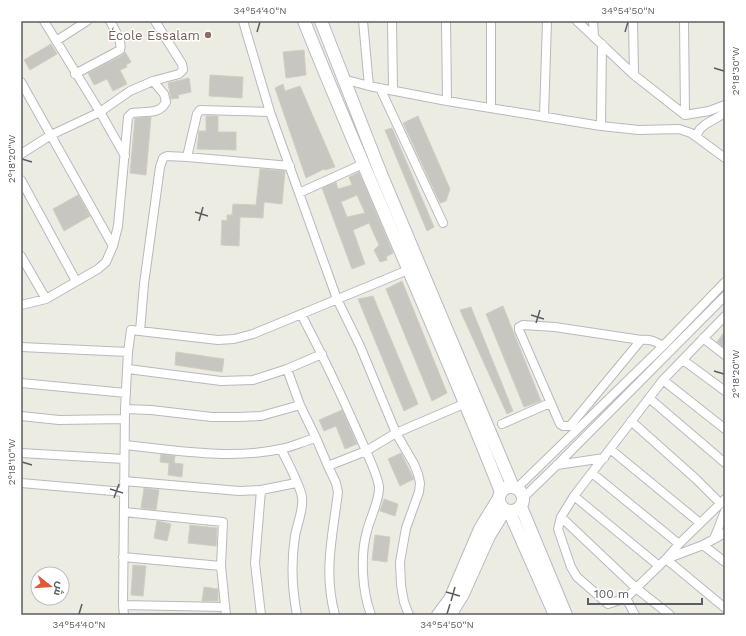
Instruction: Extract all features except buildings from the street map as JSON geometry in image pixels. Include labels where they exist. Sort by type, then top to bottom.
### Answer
[{"type":"street","points":[[44,21],[75,74],[100,112],[125,156]]},
{"type":"street","points":[[56,41],[87,21]]},
{"type":"street","points":[[75,74],[120,50],[120,42],[110,21]]},
{"type":"street","points":[[21,154],[52,135],[100,112],[130,91],[153,81],[179,74],[183,70],[182,64],[155,21]]},
{"type":"street","points":[[243,21],[270,112],[337,299],[360,346],[396,433],[414,464],[420,483],[418,499],[409,518],[404,535],[400,562],[401,585],[404,602],[409,615]]},
{"type":"street","points":[[304,21],[363,164],[466,403],[500,495],[501,506],[515,500],[557,465],[725,296]]},
{"type":"street","points":[[321,21],[387,189],[515,500],[566,615]]},
{"type":"street","points":[[363,21],[369,86]]},
{"type":"street","points":[[392,21],[393,90]]},
{"type":"street","points":[[446,21],[447,101]]},
{"type":"street","points":[[491,21],[492,108]]},
{"type":"street","points":[[544,116],[547,21]]},
{"type":"street","points":[[577,21],[634,75],[685,115],[709,111],[725,105]]},
{"type":"street","points":[[594,21],[594,36]]},
{"type":"street","points":[[633,21],[634,75]]},
{"type":"street","points":[[684,21],[685,115]]},
{"type":"street","points":[[601,126],[602,44]]},
{"type":"street","points":[[343,79],[369,86],[447,101],[601,126],[640,130],[679,129],[696,136],[725,158]]},
{"type":"street","points":[[21,305],[46,299],[98,269],[106,262],[113,246],[118,226],[128,117],[132,113],[156,111],[164,107],[166,102],[164,94],[153,81]]},
{"type":"street","points":[[21,82],[113,246]]},
{"type":"street","points":[[380,88],[443,223]]},
{"type":"street","points":[[187,157],[197,114],[200,110],[270,112]]},
{"type":"street","points":[[696,136],[700,129],[706,124],[725,113]]},
{"type":"street","points":[[140,331],[144,284],[160,167],[163,158],[167,156],[187,157],[290,166]]},
{"type":"street","points":[[299,193],[363,164]]},
{"type":"street","points":[[21,180],[76,281]]},
{"type":"street","points":[[21,256],[46,299]]},
{"type":"street","points":[[124,615],[123,557],[125,409],[128,352],[131,330],[218,340],[234,339],[253,334],[408,270]]},
{"type":"street","points":[[450,615],[463,594],[489,536],[515,500],[725,282]]},
{"type":"street","points":[[301,314],[322,354],[366,450],[379,487],[363,548],[366,596],[371,615]]},
{"type":"street","points":[[631,421],[723,501],[678,544],[666,559],[626,598],[608,604],[577,577],[567,558],[558,529],[561,517],[574,496],[604,458],[631,421],[663,380],[725,316]]},
{"type":"street","points":[[640,340],[570,426],[563,426],[560,424],[550,403],[519,327],[523,325],[555,327],[640,340],[648,339],[656,341],[663,346]]},
{"type":"street","points":[[703,338],[725,355]]},
{"type":"street","points":[[21,347],[128,352]]},
{"type":"street","points":[[128,369],[221,381],[254,380],[287,369],[322,354]]},
{"type":"street","points":[[683,360],[725,391]]},
{"type":"street","points":[[287,369],[300,405],[336,483],[338,492],[332,525],[329,561],[329,580],[335,615]]},
{"type":"street","points":[[663,380],[725,429]]},
{"type":"street","points":[[21,383],[126,392]]},
{"type":"street","points":[[649,398],[725,463]]},
{"type":"street","points":[[328,466],[366,450],[396,433],[466,403]]},
{"type":"street","points":[[502,424],[550,403]]},
{"type":"street","points":[[125,409],[151,410],[212,417],[238,417],[261,416],[300,405]]},
{"type":"street","points":[[21,416],[59,420],[125,419]]},
{"type":"street","points":[[125,445],[182,451],[241,454],[281,449],[316,438]]},
{"type":"street","points":[[281,449],[302,498],[293,556],[293,585],[297,615]]},
{"type":"street","points":[[610,449],[700,523]]},
{"type":"street","points":[[21,453],[124,459]]},
{"type":"street","points":[[557,465],[604,458]]},
{"type":"street","points":[[592,473],[678,544]]},
{"type":"street","points":[[124,481],[239,491],[261,490],[296,482]]},
{"type":"street","points":[[21,483],[124,492]]},
{"type":"street","points":[[438,615],[450,599],[480,529],[500,495],[506,488],[515,500],[555,615]]},
{"type":"street","points":[[261,490],[255,563],[261,615]]},
{"type":"street","points":[[574,496],[659,566]]},
{"type":"street","points":[[123,605],[225,611],[222,566],[223,522],[124,512]]},
{"type":"street","points":[[714,539],[725,512]]},
{"type":"street","points":[[561,517],[636,588],[670,615]]},
{"type":"street","points":[[666,559],[703,545],[725,533]]},
{"type":"street","points":[[703,545],[725,562]]},
{"type":"street","points":[[123,557],[222,566]]},
{"type":"street","points":[[666,559],[725,608]]},
{"type":"street","points":[[626,598],[635,615]]},
{"type":"place","name":"École Essalam","points":[[208,35]]}]
